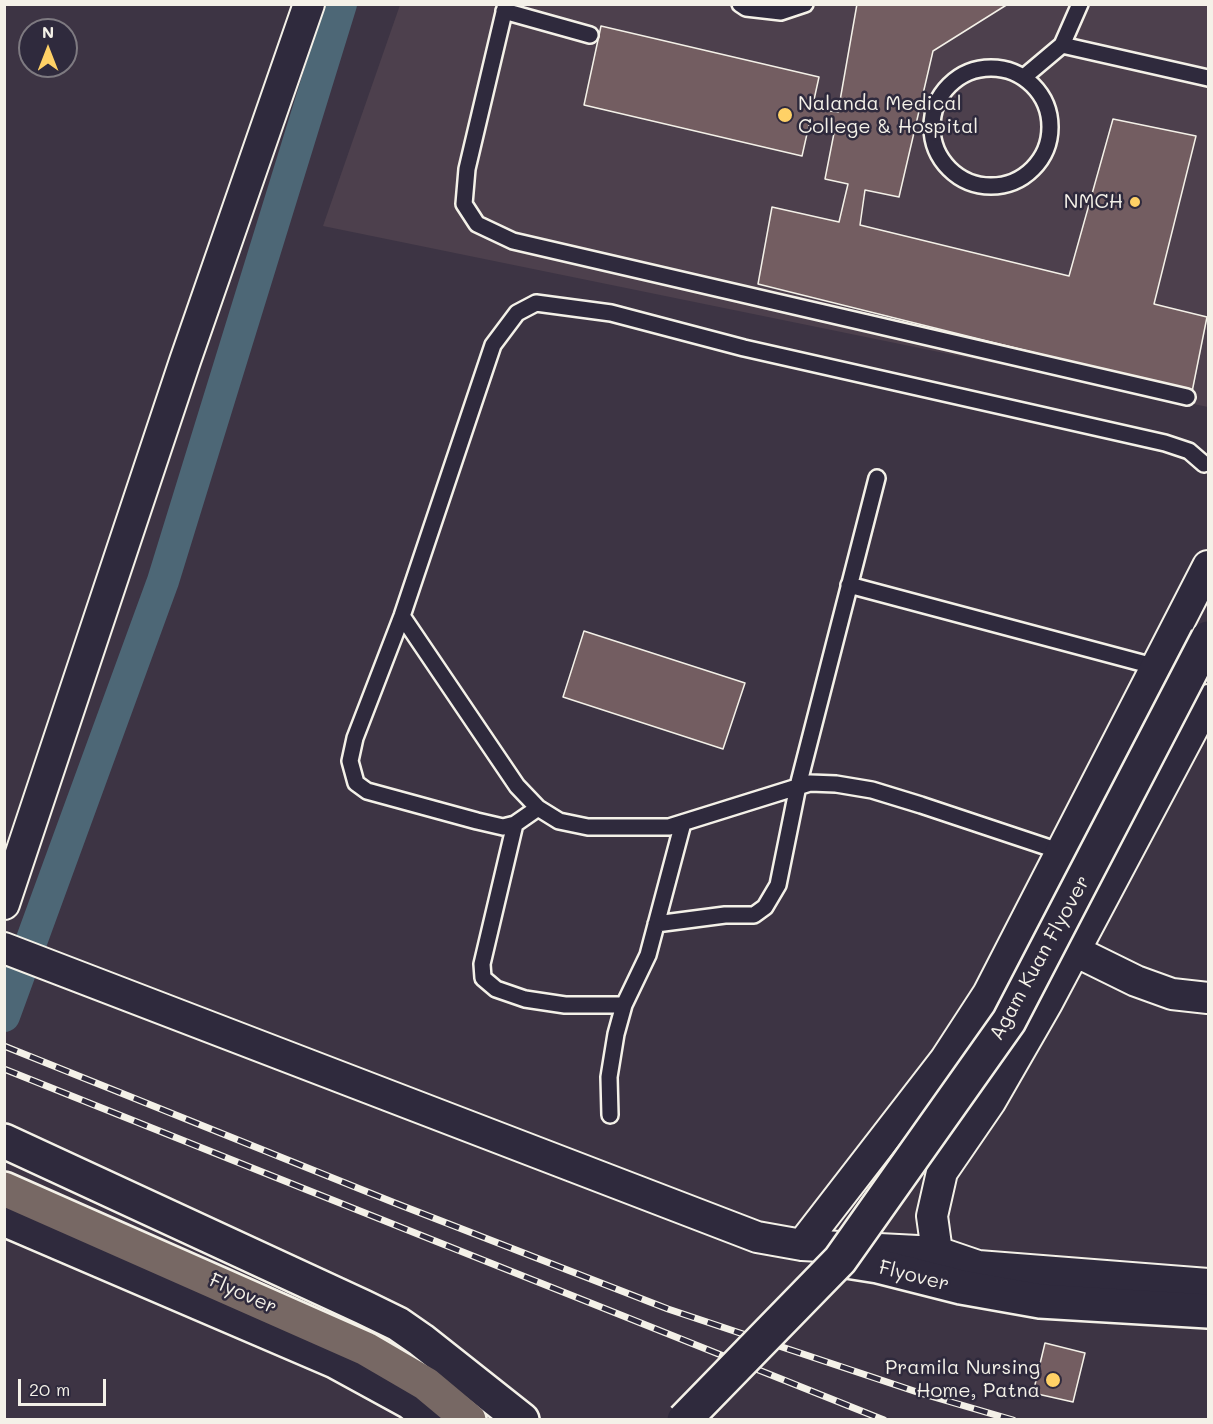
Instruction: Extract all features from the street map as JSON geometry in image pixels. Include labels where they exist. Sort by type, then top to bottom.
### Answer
[{"type":"main road","name":"Flyover","points":[[5,1214],[366,1349],[426,1384],[469,1419]]},
{"type":"street","points":[[4,904],[185,362],[309,4]]},
{"type":"street","points":[[802,1245],[967,1029],[988,994],[1209,566]]},
{"type":"street","name":"Agam Kuan Flyover","points":[[840,1260],[1010,1021],[1209,638]]},
{"type":"street","points":[[937,1252],[932,1215],[942,1172],[990,1102],[1047,1003],[1209,700]]},
{"type":"street","points":[[4,948],[757,1237],[802,1245],[937,1252],[978,1266],[1209,1284]]},
{"type":"street","points":[[1075,951],[1136,981],[1172,994],[1209,998]]},
{"type":"street","points":[[4,1141],[398,1324],[522,1419]]},
{"type":"street","points":[[5,1214],[335,1361],[410,1402],[432,1419]]},
{"type":"street","points":[[684,1419],[840,1260]]},
{"type":"street","name":"Flyover","points":[[840,1260],[878,1266],[961,1287],[1040,1301],[1209,1311]]},
{"type":"lane","points":[[740,4],[746,8],[781,12],[805,4]]},
{"type":"lane","points":[[1024,77],[1062,45],[1080,4]]},
{"type":"lane","points":[[590,35],[505,8],[467,169],[464,204],[477,224],[513,241],[1187,397]]},
{"type":"lane","points":[[1062,45],[1209,78]]},
{"type":"lane","points":[[986,68],[1005,69],[1024,77],[1039,91],[1048,109],[1051,129],[1047,149],[1036,166],[1020,179],[1000,185],[981,185],[963,180],[948,168],[937,152],[932,134],[933,115],[939,97],[951,82],[968,72],[986,68]]},
{"type":"lane","points":[[538,808],[515,824],[503,827],[477,821],[366,791],[356,783],[350,761],[355,738],[402,616],[493,345],[517,313],[536,303],[611,313],[744,348],[1165,443],[1189,451],[1203,464]]},
{"type":"lane","points":[[656,924],[725,915],[754,915],[765,907],[778,885],[798,786],[877,478]]},
{"type":"lane","points":[[849,585],[1156,667]]},
{"type":"lane","points":[[402,616],[517,786],[538,808],[559,821],[588,827],[669,827],[798,786],[810,783],[836,784],[872,790],[1062,852]]},
{"type":"lane","points":[[610,1115],[609,1077],[616,1034],[624,1005],[648,955],[683,823]]},
{"type":"lane","points":[[515,824],[482,964],[483,978],[496,989],[525,999],[566,1005],[624,1005]]},
{"type":"shaded area","name":"Nalanda Medical College & Hospital","points":[[400,5],[1208,5],[1208,407],[323,226]]},
{"type":"building","name":"NMCH","points":[[857,4],[1008,4],[933,51],[899,197],[865,190],[860,225],[1069,276],[1113,119],[1196,136],[1154,304],[1207,317],[1192,392],[758,284],[772,207],[839,222],[848,184],[825,179],[835,128],[809,125],[802,156],[584,105],[601,26],[819,77],[812,109],[838,112]]},
{"type":"building","points":[[584,631],[745,683],[723,749],[563,697]]},
{"type":"building","points":[[1045,1343],[1085,1353],[1073,1402],[1033,1393]]},
{"type":"waterway","points":[[4,1016],[163,581],[341,4]]},
{"type":"railway","points":[[4,1046],[395,1203],[668,1309],[920,1393],[1013,1420]]},
{"type":"railway","points":[[4,1069],[884,1420]]},
{"type":"place","name":"Nalanda Medical College & Hospital","points":[[785,115]]},
{"type":"place","name":"NMCH","points":[[1135,202]]},
{"type":"place","name":"Pramila Nursing Home, Patna","points":[[1053,1380]]}]
